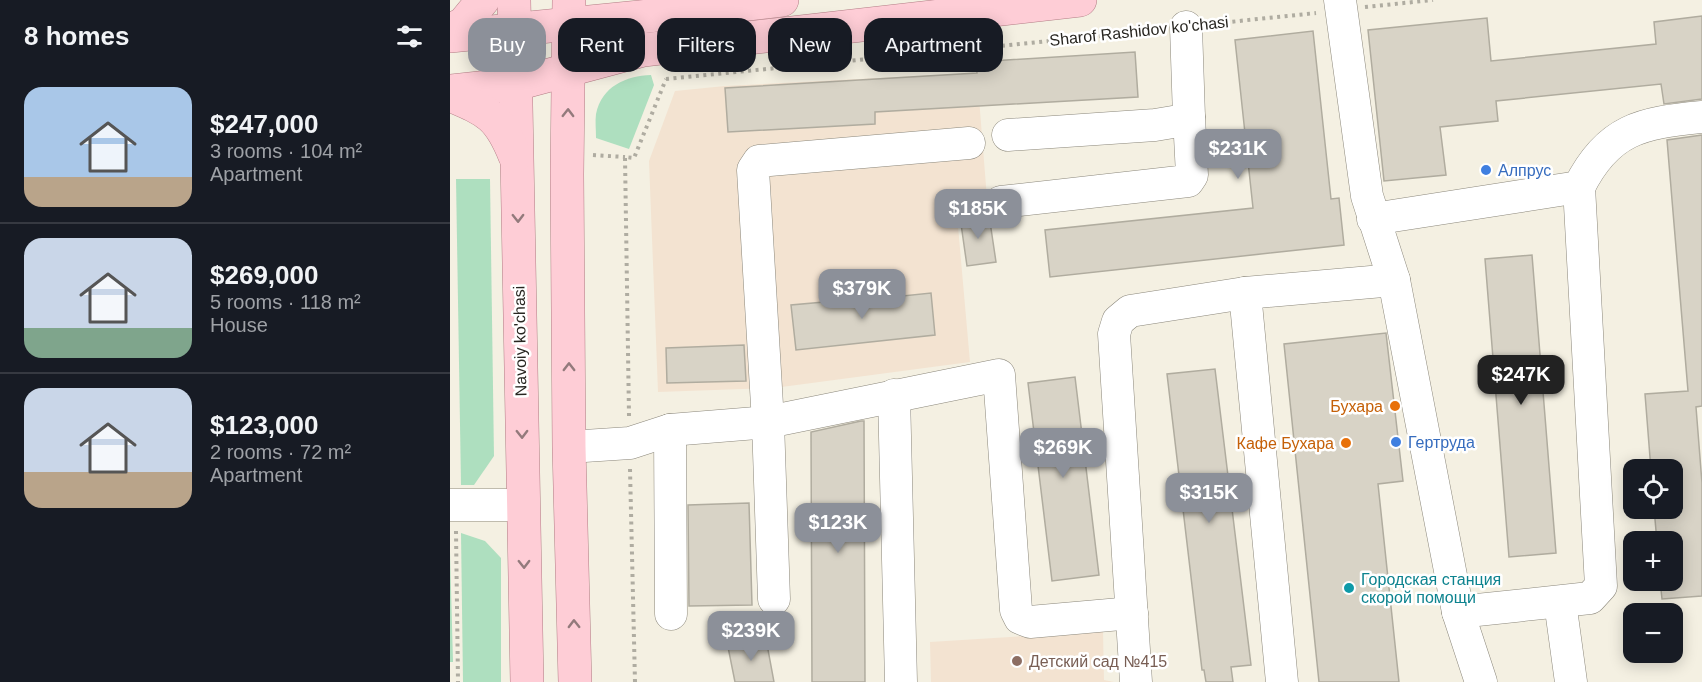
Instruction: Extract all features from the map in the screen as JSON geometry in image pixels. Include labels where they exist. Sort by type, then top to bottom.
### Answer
[{"type":"main road","points":[[450,31],[464,23],[483,0]]},
{"type":"main road","points":[[450,36],[514,15],[569,11],[640,18],[782,0]]},
{"type":"main road","points":[[645,50],[1080,0]]},
{"type":"main road","points":[[514,15],[558,59]]},
{"type":"main road","name":"Navoiy ko'chasi","points":[[514,15],[527,682]]},
{"type":"main road","points":[[450,91],[516,84],[561,72]]},
{"type":"main road","points":[[569,72],[567,186],[569,447],[575,682]]},
{"type":"main road","points":[[450,95],[490,115],[507,136],[517,160]]},
{"type":"street","points":[[1340,5],[1367,196],[1395,280],[1458,612],[1481,682]]},
{"type":"street","points":[[1001,202],[1188,181],[1192,175],[1186,27]]},
{"type":"street","points":[[1008,135],[1155,125],[1188,117]]},
{"type":"street","points":[[1458,612],[1590,598],[1601,586],[1579,188],[1589,165],[1617,139],[1635,129],[1659,122],[1702,117]]},
{"type":"street","points":[[774,600],[768,422],[753,170],[759,161],[969,143]]},
{"type":"street","points":[[1373,219],[1579,188]]},
{"type":"street","points":[[1136,682],[1114,334],[1118,321],[1130,310],[1245,293],[1395,280]]},
{"type":"street","points":[[1245,293],[1282,682]]},
{"type":"street","points":[[569,447],[630,443],[670,430],[768,422],[999,375],[1016,610],[1020,618],[1029,622],[1132,613]]},
{"type":"street","points":[[894,395],[901,682]]},
{"type":"street","points":[[670,430],[671,614]]},
{"type":"street","points":[[453,518],[523,505]]},
{"type":"street","points":[[1560,602],[1570,682]]},
{"type":"path","name":"Sharof Rashidov ko'chasi","points":[[625,157],[634,158],[666,79],[1186,27],[1340,5],[1433,0]]},
{"type":"path","points":[[589,155],[625,157],[635,682]]},
{"type":"path","points":[[453,518],[458,682]]},
{"type":"path","points":[[450,668],[458,668]]},
{"type":"shaded area","points":[[977,73],[988,211],[957,215],[970,362],[774,388],[658,392],[649,161],[675,91],[725,86]]},
{"type":"shaded area","name":"Детский сад №415","points":[[1103,631],[1104,680],[1114,682],[931,682],[930,642]]},
{"type":"green space","points":[[651,75],[654,85],[629,149],[596,138],[596,114],[599,104],[609,90],[624,80]]},
{"type":"green space","points":[[456,179],[490,179],[494,456],[474,485],[461,485]]},
{"type":"green space","points":[[461,533],[485,541],[501,558],[501,682],[463,682]]},
{"type":"green space","points":[[450,551],[453,662],[450,662]]},
{"type":"building","points":[[1702,16],[1702,99],[1664,104],[1661,84],[1496,101],[1498,121],[1440,127],[1446,175],[1384,181],[1368,30],[1487,18],[1491,61],[1656,44],[1654,22]]},
{"type":"building","points":[[1313,31],[1331,199],[1339,198],[1344,245],[1050,277],[1045,230],[1253,208],[1235,40]]},
{"type":"building","points":[[1135,52],[1138,97],[875,112],[875,124],[728,132],[725,88],[1003,72],[1003,60]]},
{"type":"building","points":[[1702,135],[1702,406],[1696,407],[1702,483],[1702,596],[1662,599],[1661,591],[1683,591],[1683,531],[1656,531],[1655,519],[1683,519],[1683,459],[1650,459],[1645,394],[1688,391],[1667,140]]},
{"type":"building","points":[[987,213],[996,262],[967,266],[960,217]]},
{"type":"building","points":[[1532,255],[1556,553],[1509,557],[1485,259]]},
{"type":"building","points":[[873,287],[874,299],[931,293],[935,335],[796,350],[791,305],[846,300],[845,290]]},
{"type":"building","points":[[1386,333],[1403,481],[1378,484],[1399,682],[1319,682],[1284,344]]},
{"type":"building","points":[[744,345],[746,381],[667,383],[666,348]]},
{"type":"building","points":[[1215,369],[1251,665],[1231,667],[1233,682],[1206,682],[1204,670],[1202,670],[1167,374]]},
{"type":"building","points":[[1075,377],[1099,575],[1052,581],[1028,383]]},
{"type":"building","points":[[864,421],[865,682],[812,682],[811,432]]},
{"type":"building","points":[[749,503],[752,605],[689,606],[688,505]]},
{"type":"building","points":[[766,639],[774,682],[735,682],[728,647]]},
{"type":"place","name":"Алпрус","points":[[1486,170]]},
{"type":"place","name":"Бухара","points":[[1395,406]]},
{"type":"place","name":"Гертруда","points":[[1396,442]]},
{"type":"place","name":"Кафе Бухара","points":[[1346,443]]},
{"type":"place","name":"Городская станция скорой помощи","points":[[1349,588]]},
{"type":"place","name":"Детский сад №415","points":[[1017,661]]}]
